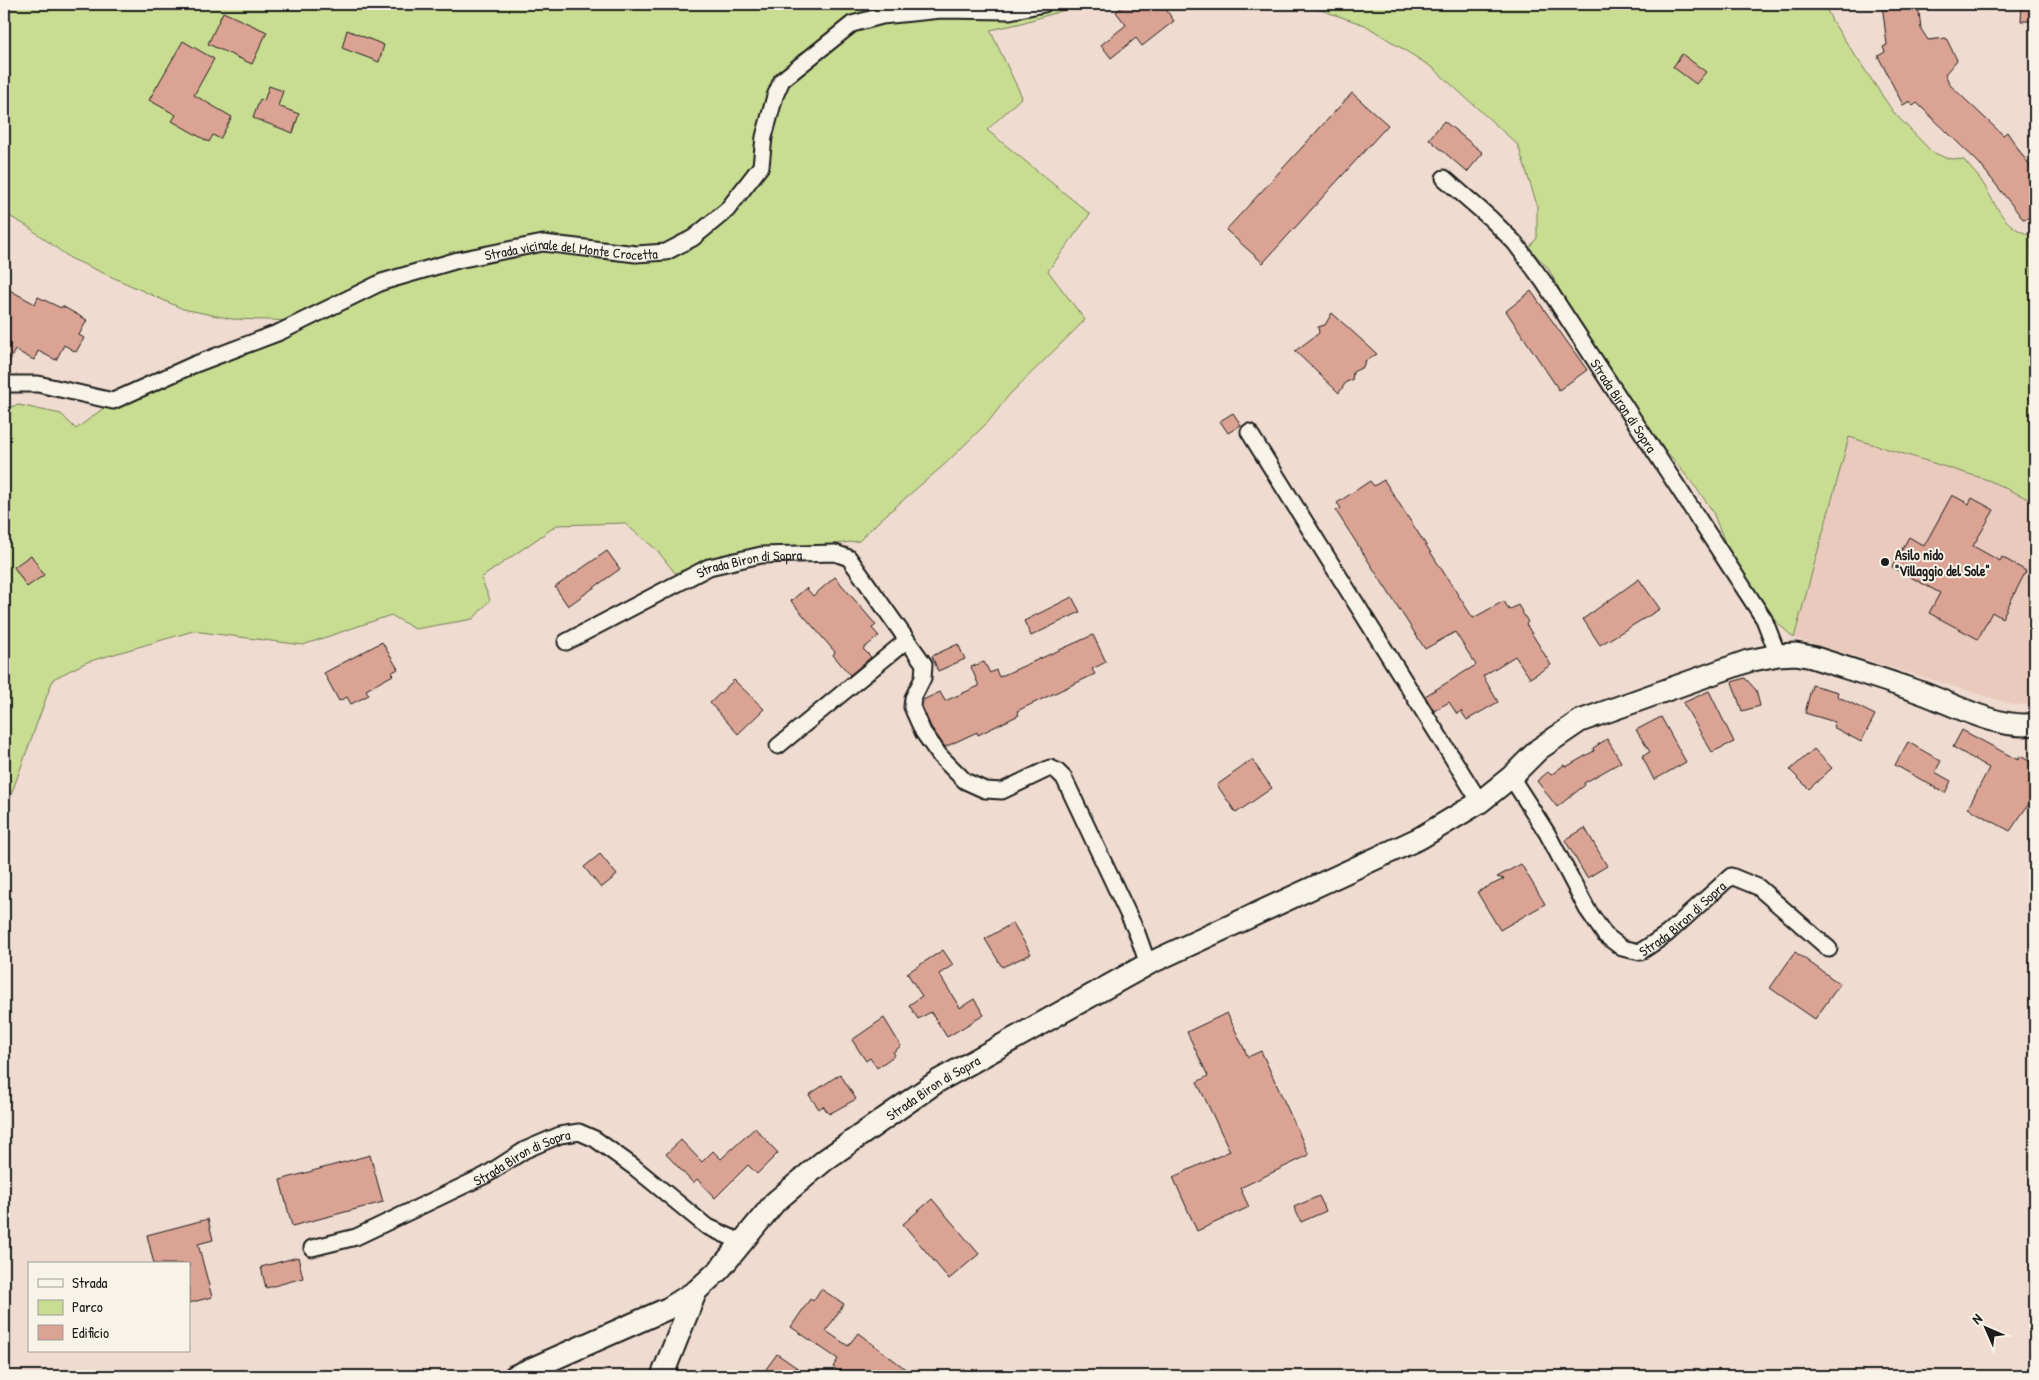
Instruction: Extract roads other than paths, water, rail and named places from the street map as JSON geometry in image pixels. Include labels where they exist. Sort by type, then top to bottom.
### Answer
[{"type":"street","name":"Strada vicinale del Monte Crocetta","points":[[4,384],[38,384],[113,401],[193,365],[280,332],[382,282],[458,260],[543,243],[636,254],[666,252],[693,238],[726,210],[761,166],[764,136],[775,96],[782,80],[852,24],[882,16],[941,10],[1010,11],[1044,4]]},
{"type":"street","name":"Strada Biron di Sopra","points":[[1444,178],[1516,243],[1764,619],[1778,655]]},
{"type":"street","points":[[1249,432],[1480,802]]},
{"type":"street","name":"Strada Biron di Sopra","points":[[566,642],[709,567],[761,555],[835,553],[849,558],[884,604],[924,664],[923,678],[913,698],[912,707],[923,732],[940,756],[965,781],[985,790],[1002,791],[1050,768],[1057,771],[1064,778],[1137,933],[1148,964]]},
{"type":"street","points":[[778,746],[907,640]]},
{"type":"street","name":"Strada Biron di Sopra","points":[[515,1376],[669,1308],[696,1291],[720,1269],[775,1202],[825,1160],[938,1081],[1148,964],[1420,838],[1480,802],[1511,777],[1539,749],[1580,720],[1716,671],[1778,655],[1796,654],[1812,657],[1921,693],[1987,718],[2024,726],[2035,724]]},
{"type":"street","name":"Strada Biron di Sopra","points":[[1511,777],[1547,833],[1587,909],[1606,935],[1622,948],[1640,952],[1667,934],[1731,876],[1758,887],[1829,949]]},
{"type":"street","name":"Strada Biron di Sopra","points":[[312,1248],[356,1236],[486,1176],[525,1150],[560,1135],[579,1132],[595,1139],[634,1166],[706,1226],[741,1242]]},
{"type":"street","points":[[662,1376],[696,1291]]},
{"type":"place","name":"Asilo nido \"Villaggio del Sole\"","points":[[1885,562]]}]
